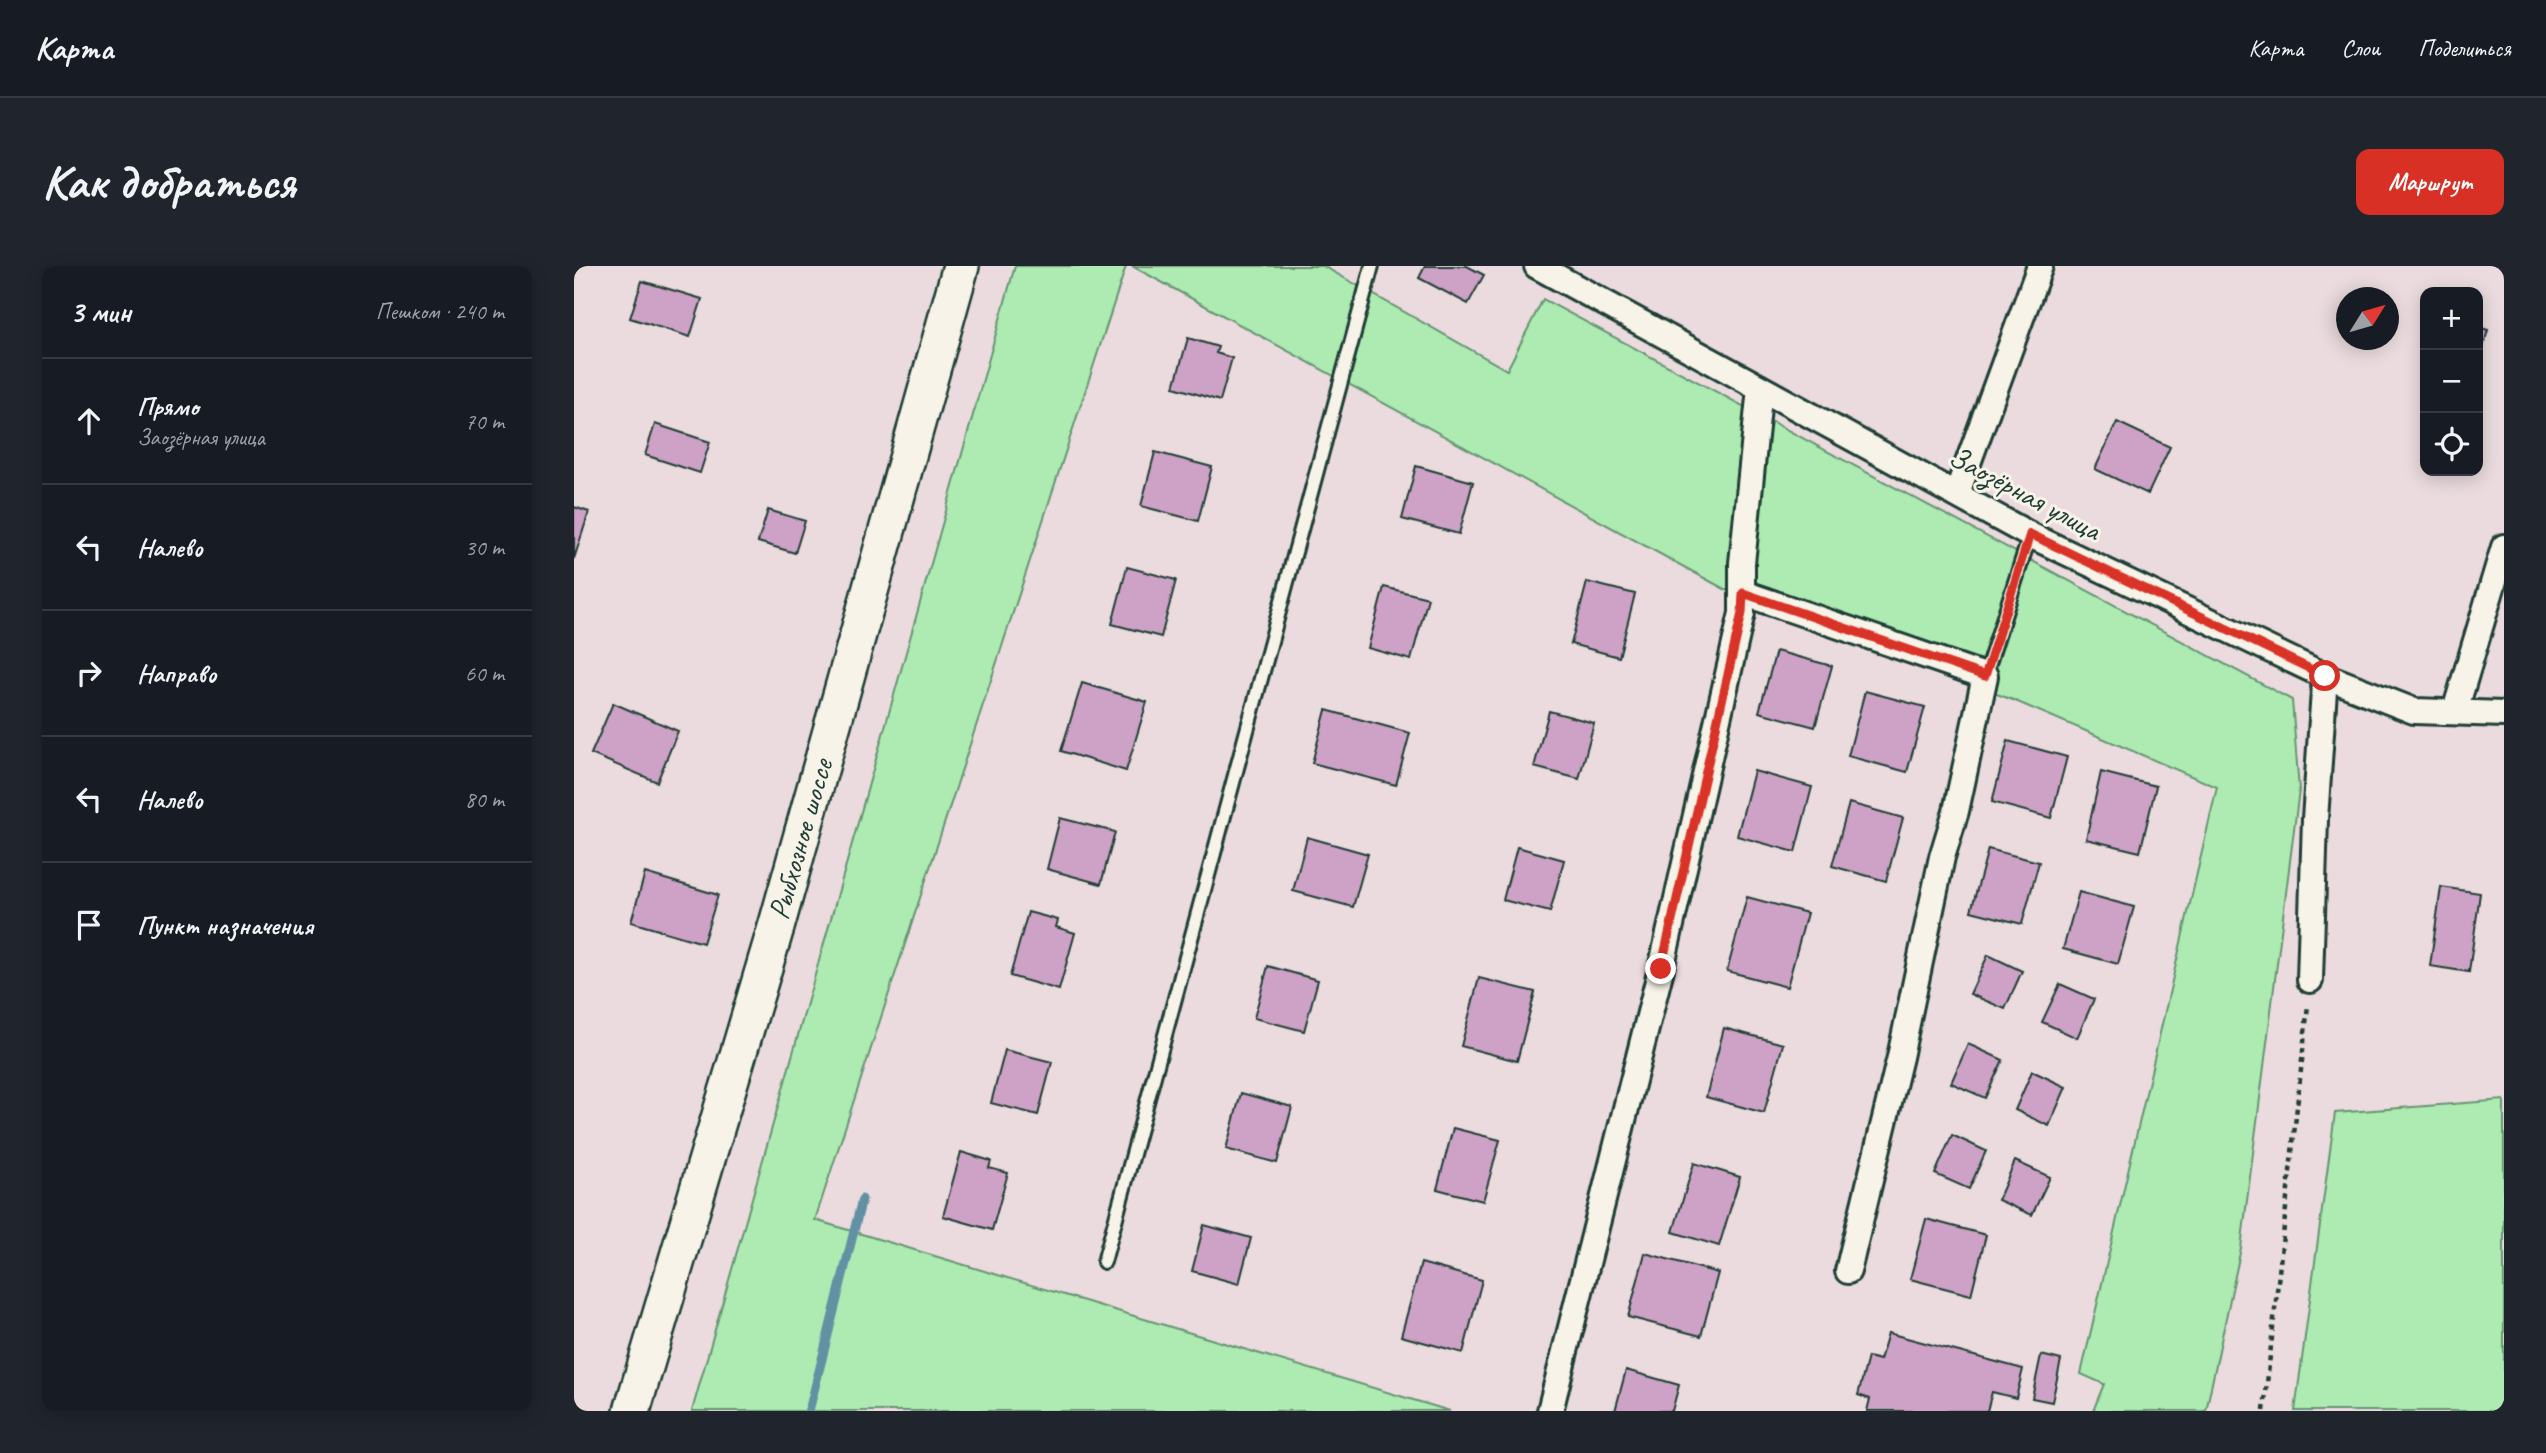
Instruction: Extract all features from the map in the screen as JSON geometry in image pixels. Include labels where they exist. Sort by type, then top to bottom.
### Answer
[{"type":"street","name":"Рыбхозное шоссе","points":[[632,1411],[780,911],[961,266]]},
{"type":"street","points":[[1957,493],[2040,266]]},
{"type":"street","name":"Заозёрная улица","points":[[1546,268],[2030,534],[2325,676],[2414,711],[2504,714]]},
{"type":"street","points":[[1550,1411],[1661,969],[1742,613],[1742,563],[1760,388]]},
{"type":"street","points":[[2455,711],[2504,547]]},
{"type":"street","points":[[1743,593],[1985,676],[1848,1271]]},
{"type":"street","points":[[2310,980],[2315,819],[2325,676]]},
{"type":"lane","points":[[1104,1262],[1371,266]]},
{"type":"lane","points":[[1985,676],[2030,534]]},
{"type":"path","points":[[2264,1411],[2310,980]]},
{"type":"green space","points":[[1015,266],[1126,266],[815,1220],[1450,1411],[692,1411]]},
{"type":"green space","points":[[1132,266],[1323,266],[1507,370],[1543,299],[2292,700],[2299,790],[2241,1248],[2206,1411],[2093,1411],[2104,1384],[2081,1374],[2217,787],[2013,700],[1750,603]]},
{"type":"green space","points":[[2504,1100],[2504,1411],[2295,1411],[2335,1113]]},
{"type":"building","points":[[1425,266],[1467,266],[1484,275],[1468,304],[1419,278]]},
{"type":"building","points":[[642,281],[702,299],[690,337],[630,318]]},
{"type":"building","points":[[2483,328],[2488,330],[2483,348]]},
{"type":"building","points":[[1188,338],[1218,347],[1216,353],[1232,358],[1220,401],[1174,387]]},
{"type":"building","points":[[2117,422],[2170,447],[2148,494],[2095,469]]},
{"type":"building","points":[[655,424],[710,442],[700,473],[645,455]]},
{"type":"building","points":[[1155,452],[1212,467],[1198,521],[1141,506]]},
{"type":"building","points":[[1416,466],[1473,482],[1459,534],[1402,519]]},
{"type":"building","points":[[574,507],[589,512],[574,559]]},
{"type":"building","points":[[768,510],[805,521],[795,553],[758,542]]},
{"type":"building","points":[[1127,567],[1176,580],[1161,637],[1112,624]]},
{"type":"building","points":[[1587,582],[1635,594],[1619,657],[1571,644]]},
{"type":"building","points":[[1384,587],[1428,598],[1411,660],[1368,648]]},
{"type":"building","points":[[1776,651],[1832,666],[1815,727],[1759,712]]},
{"type":"building","points":[[1082,683],[1147,702],[1126,771],[1061,751]]},
{"type":"building","points":[[1865,691],[1925,707],[1907,772],[1848,756]]},
{"type":"building","points":[[613,703],[678,731],[657,782],[591,754]]},
{"type":"building","points":[[1326,710],[1410,733],[1396,785],[1312,763]]},
{"type":"building","points":[[1549,711],[1594,723],[1579,779],[1534,767]]},
{"type":"building","points":[[2008,741],[2067,757],[2051,818],[1992,802]]},
{"type":"building","points":[[1754,771],[1812,787],[1795,852],[1737,836]]},
{"type":"building","points":[[2101,772],[2156,786],[2140,852],[2086,839]]},
{"type":"building","points":[[1849,803],[1903,818],[1886,881],[1832,866]]},
{"type":"building","points":[[1060,818],[1115,832],[1101,884],[1047,869]]},
{"type":"building","points":[[1307,837],[1368,854],[1353,907],[1293,891]]},
{"type":"building","points":[[1517,847],[1564,860],[1550,912],[1503,900]]},
{"type":"building","points":[[1988,849],[2039,862],[2022,924],[1971,911]]},
{"type":"building","points":[[645,873],[718,895],[703,943],[631,922]]},
{"type":"building","points":[[2441,887],[2480,893],[2469,972],[2430,966]]},
{"type":"building","points":[[2079,892],[2134,907],[2118,964],[2063,949]]},
{"type":"building","points":[[1747,897],[1807,913],[1787,987],[1727,971]]},
{"type":"building","points":[[1028,912],[1058,920],[1056,927],[1075,933],[1059,990],[1010,976]]},
{"type":"building","points":[[1988,955],[2022,971],[2005,1009],[1970,994]]},
{"type":"building","points":[[1268,966],[1318,980],[1304,1031],[1254,1018]]},
{"type":"building","points":[[1479,978],[1535,992],[1517,1061],[1461,1046]]},
{"type":"building","points":[[2060,984],[2094,999],[2077,1038],[2042,1022]]},
{"type":"building","points":[[1724,1028],[1783,1044],[1764,1113],[1706,1097]]},
{"type":"building","points":[[1968,1044],[2003,1060],[1985,1098],[1951,1083]]},
{"type":"building","points":[[1005,1050],[1052,1062],[1038,1115],[991,1103]]},
{"type":"building","points":[[2032,1071],[2066,1087],[2049,1126],[2015,1110]]},
{"type":"building","points":[[1241,1093],[1292,1107],[1277,1163],[1226,1149]]},
{"type":"building","points":[[1453,1128],[1500,1140],[1483,1201],[1437,1189]]},
{"type":"building","points":[[1952,1135],[1986,1151],[1969,1189],[1935,1174]]},
{"type":"building","points":[[961,1152],[991,1161],[989,1168],[1008,1173],[992,1230],[943,1216]]},
{"type":"building","points":[[2015,1161],[2050,1177],[2032,1215],[1998,1200]]},
{"type":"building","points":[[1694,1163],[1740,1177],[1719,1246],[1673,1232]]},
{"type":"building","points":[[1926,1219],[1986,1235],[1971,1295],[1910,1279]]},
{"type":"building","points":[[1204,1225],[1251,1238],[1239,1284],[1192,1271]]},
{"type":"building","points":[[1645,1253],[1718,1273],[1701,1336],[1628,1317]]},
{"type":"building","points":[[1421,1263],[1482,1280],[1463,1353],[1401,1336]]},
{"type":"building","points":[[1888,1333],[2023,1369],[2016,1398],[1992,1392],[1987,1411],[1867,1411],[1870,1399],[1858,1395],[1868,1357],[1880,1360]]},
{"type":"building","points":[[2041,1355],[2061,1360],[2052,1402],[2032,1398]]},
{"type":"building","points":[[1626,1370],[1679,1385],[1672,1411],[1615,1411]]},
{"type":"waterway","points":[[809,1411],[862,1199]]},
{"type":"route","points":[[1661,969],[1742,613],[1743,593],[1985,676],[2030,534],[2325,676]]}]
